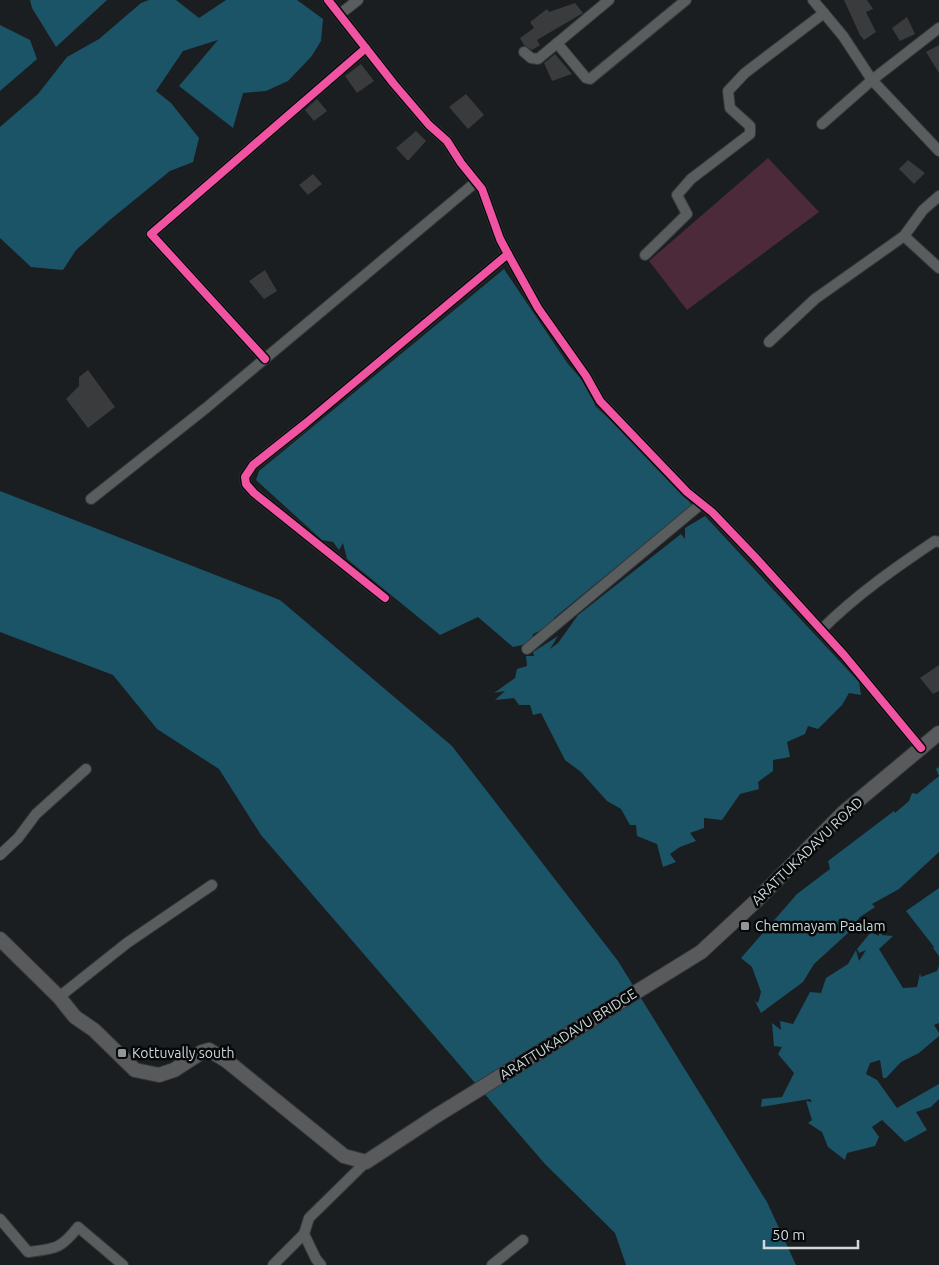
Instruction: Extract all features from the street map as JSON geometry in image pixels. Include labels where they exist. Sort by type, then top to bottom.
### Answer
[{"type":"main road","name":"ARATTUKADAVU ROAD","points":[[701,952],[756,901],[843,813],[939,733]]},
{"type":"main road","points":[[0,939],[59,998],[75,1017],[94,1030],[135,1070],[159,1075],[174,1070],[202,1052],[209,1050],[227,1061],[344,1156],[366,1162]]},
{"type":"main road","name":"ARATTUKADAVU BRIDGE","points":[[366,1162],[436,1116],[701,952]]},
{"type":"street","points":[[328,0],[379,66],[429,125],[447,142],[482,189],[500,239],[538,308],[580,368],[600,401],[687,492],[712,512],[755,556],[844,655],[921,748]]},
{"type":"street","points":[[340,14],[358,0]]},
{"type":"street","points":[[524,52],[531,58],[538,59],[609,0]]},
{"type":"street","points":[[557,44],[586,78],[590,79],[686,0]]},
{"type":"street","points":[[813,0],[843,36],[872,80],[939,151]]},
{"type":"street","points":[[645,256],[687,214],[677,195],[691,178],[750,134],[750,126],[730,108],[728,91],[745,73],[824,13]]},
{"type":"street","points":[[822,124],[872,80],[939,28]]},
{"type":"street","points":[[265,359],[151,234],[366,48]]},
{"type":"street","points":[[91,500],[206,408],[476,182]]},
{"type":"street","points":[[769,342],[815,299],[904,236],[923,210],[939,196]]},
{"type":"street","points":[[904,236],[939,268]]},
{"type":"street","points":[[385,598],[254,493],[246,484],[245,477],[253,465],[508,254]]},
{"type":"street","points":[[527,649],[702,504]]},
{"type":"street","points":[[821,630],[837,614],[882,577],[935,541],[939,542]]},
{"type":"street","points":[[0,855],[18,838],[36,814],[86,769]]},
{"type":"street","points":[[59,998],[127,943],[212,885]]},
{"type":"street","points":[[273,1265],[304,1234],[309,1218],[366,1162]]},
{"type":"street","points":[[0,1219],[28,1252],[50,1249],[66,1242],[78,1227],[123,1265]]},
{"type":"street","points":[[304,1234],[321,1265]]},
{"type":"street","points":[[492,1265],[523,1240]]},
{"type":"shaded area","points":[[768,158],[819,212],[687,310],[649,261]]},
{"type":"water","points":[[30,0],[107,0],[56,47],[32,8]]},
{"type":"water","points":[[149,0],[176,0],[199,18],[226,0],[297,0],[323,19],[321,41],[311,57],[288,81],[266,91],[243,93],[233,128],[179,86],[218,40],[183,51],[156,91],[171,103],[199,138],[193,162],[170,171],[111,219],[76,250],[63,270],[31,267],[0,238],[0,127],[38,94],[67,57],[99,39],[141,3]]},
{"type":"water","points":[[0,25],[30,40],[37,59],[0,91]]},
{"type":"water","points":[[504,269],[568,364],[592,391],[595,406],[648,454],[692,505],[554,618],[554,624],[533,634],[531,643],[513,647],[478,617],[440,635],[347,559],[343,543],[339,550],[333,542],[322,540],[256,480],[259,471]]},
{"type":"water","points":[[0,491],[280,600],[452,746],[618,961],[767,1202],[796,1265],[626,1265],[615,1233],[545,1164],[261,835],[219,769],[157,729],[113,675],[0,632]]},
{"type":"water","points":[[705,516],[859,682],[861,695],[849,693],[842,705],[818,729],[808,726],[805,734],[787,742],[790,757],[773,760],[773,771],[758,782],[759,789],[740,794],[722,820],[704,818],[704,828],[690,833],[696,841],[680,847],[670,854],[676,862],[663,867],[657,844],[637,836],[636,825],[630,825],[621,809],[607,801],[581,772],[565,760],[541,713],[533,715],[530,705],[519,705],[514,698],[495,700],[505,691],[494,693],[515,678],[517,669],[527,666],[526,656],[534,656],[533,652],[558,636],[550,649],[558,643],[578,615],[681,534],[685,539],[685,528]]},
{"type":"water","points":[[939,776],[939,852],[899,889],[872,904],[875,907],[860,917],[848,933],[814,964],[803,982],[761,1013],[755,1001],[758,1003],[761,992],[752,967],[741,958],[797,894],[830,869],[828,861],[894,811],[895,813],[909,801],[912,793],[917,794]]},
{"type":"water","points":[[939,888],[939,956],[906,911]]},
{"type":"water","points":[[878,928],[882,935],[893,936],[879,949],[903,988],[917,987],[920,973],[921,977],[937,971],[939,966],[939,1023],[934,1025],[939,1036],[919,1053],[901,1062],[886,1078],[883,1078],[880,1060],[870,1063],[866,1074],[877,1080],[897,1108],[939,1084],[939,1099],[931,1107],[916,1112],[927,1130],[905,1142],[882,1120],[872,1127],[879,1137],[875,1146],[847,1153],[845,1160],[828,1147],[822,1132],[808,1123],[812,1120],[806,1101],[812,1102],[810,1099],[761,1107],[762,1099],[782,1097],[794,1073],[778,1054],[782,1047],[774,1046],[772,1023],[781,1030],[780,1021],[793,1024],[810,992],[821,993],[826,978],[848,964],[856,950],[859,961],[866,950],[859,953],[857,949],[871,932],[879,936]]},
{"type":"building","points":[[844,0],[867,0],[873,9],[866,12],[876,32],[864,40]]},
{"type":"building","points":[[575,3],[583,13],[537,40],[540,45],[532,50],[524,45],[520,38],[534,28],[530,22],[547,9],[549,12]]},
{"type":"building","points":[[907,17],[915,34],[900,41],[892,28]]},
{"type":"building","points":[[939,45],[939,73],[926,52]]},
{"type":"building","points":[[555,54],[572,74],[552,81],[544,63]]},
{"type":"building","points":[[361,64],[374,81],[357,93],[345,76]]},
{"type":"building","points":[[466,94],[484,115],[468,129],[449,107]]},
{"type":"building","points":[[317,99],[327,111],[314,121],[305,110]]},
{"type":"building","points":[[416,131],[426,141],[408,161],[396,148]]},
{"type":"building","points":[[908,160],[925,173],[914,184],[899,169]]},
{"type":"building","points":[[313,174],[322,184],[308,195],[299,185]]},
{"type":"building","points":[[265,270],[277,291],[264,299],[249,281]]},
{"type":"building","points":[[88,370],[115,407],[88,428],[66,399],[79,386],[79,377]]},
{"type":"building","points":[[939,665],[939,691],[933,694],[920,678]]},
{"type":"cycle path","points":[[328,0],[394,84],[429,125],[447,141],[461,163],[482,189],[500,239],[538,308],[586,376],[600,401],[687,492],[712,512],[755,557],[844,655],[921,748]]},
{"type":"cycle path","points":[[265,359],[151,234],[366,48]]},
{"type":"cycle path","points":[[385,598],[254,493],[246,484],[245,477],[253,465],[508,254]]},
{"type":"place","name":"Chemmayam Paalam","points":[[745,926]]},
{"type":"place","name":"Kottuvally south","points":[[122,1053]]}]
